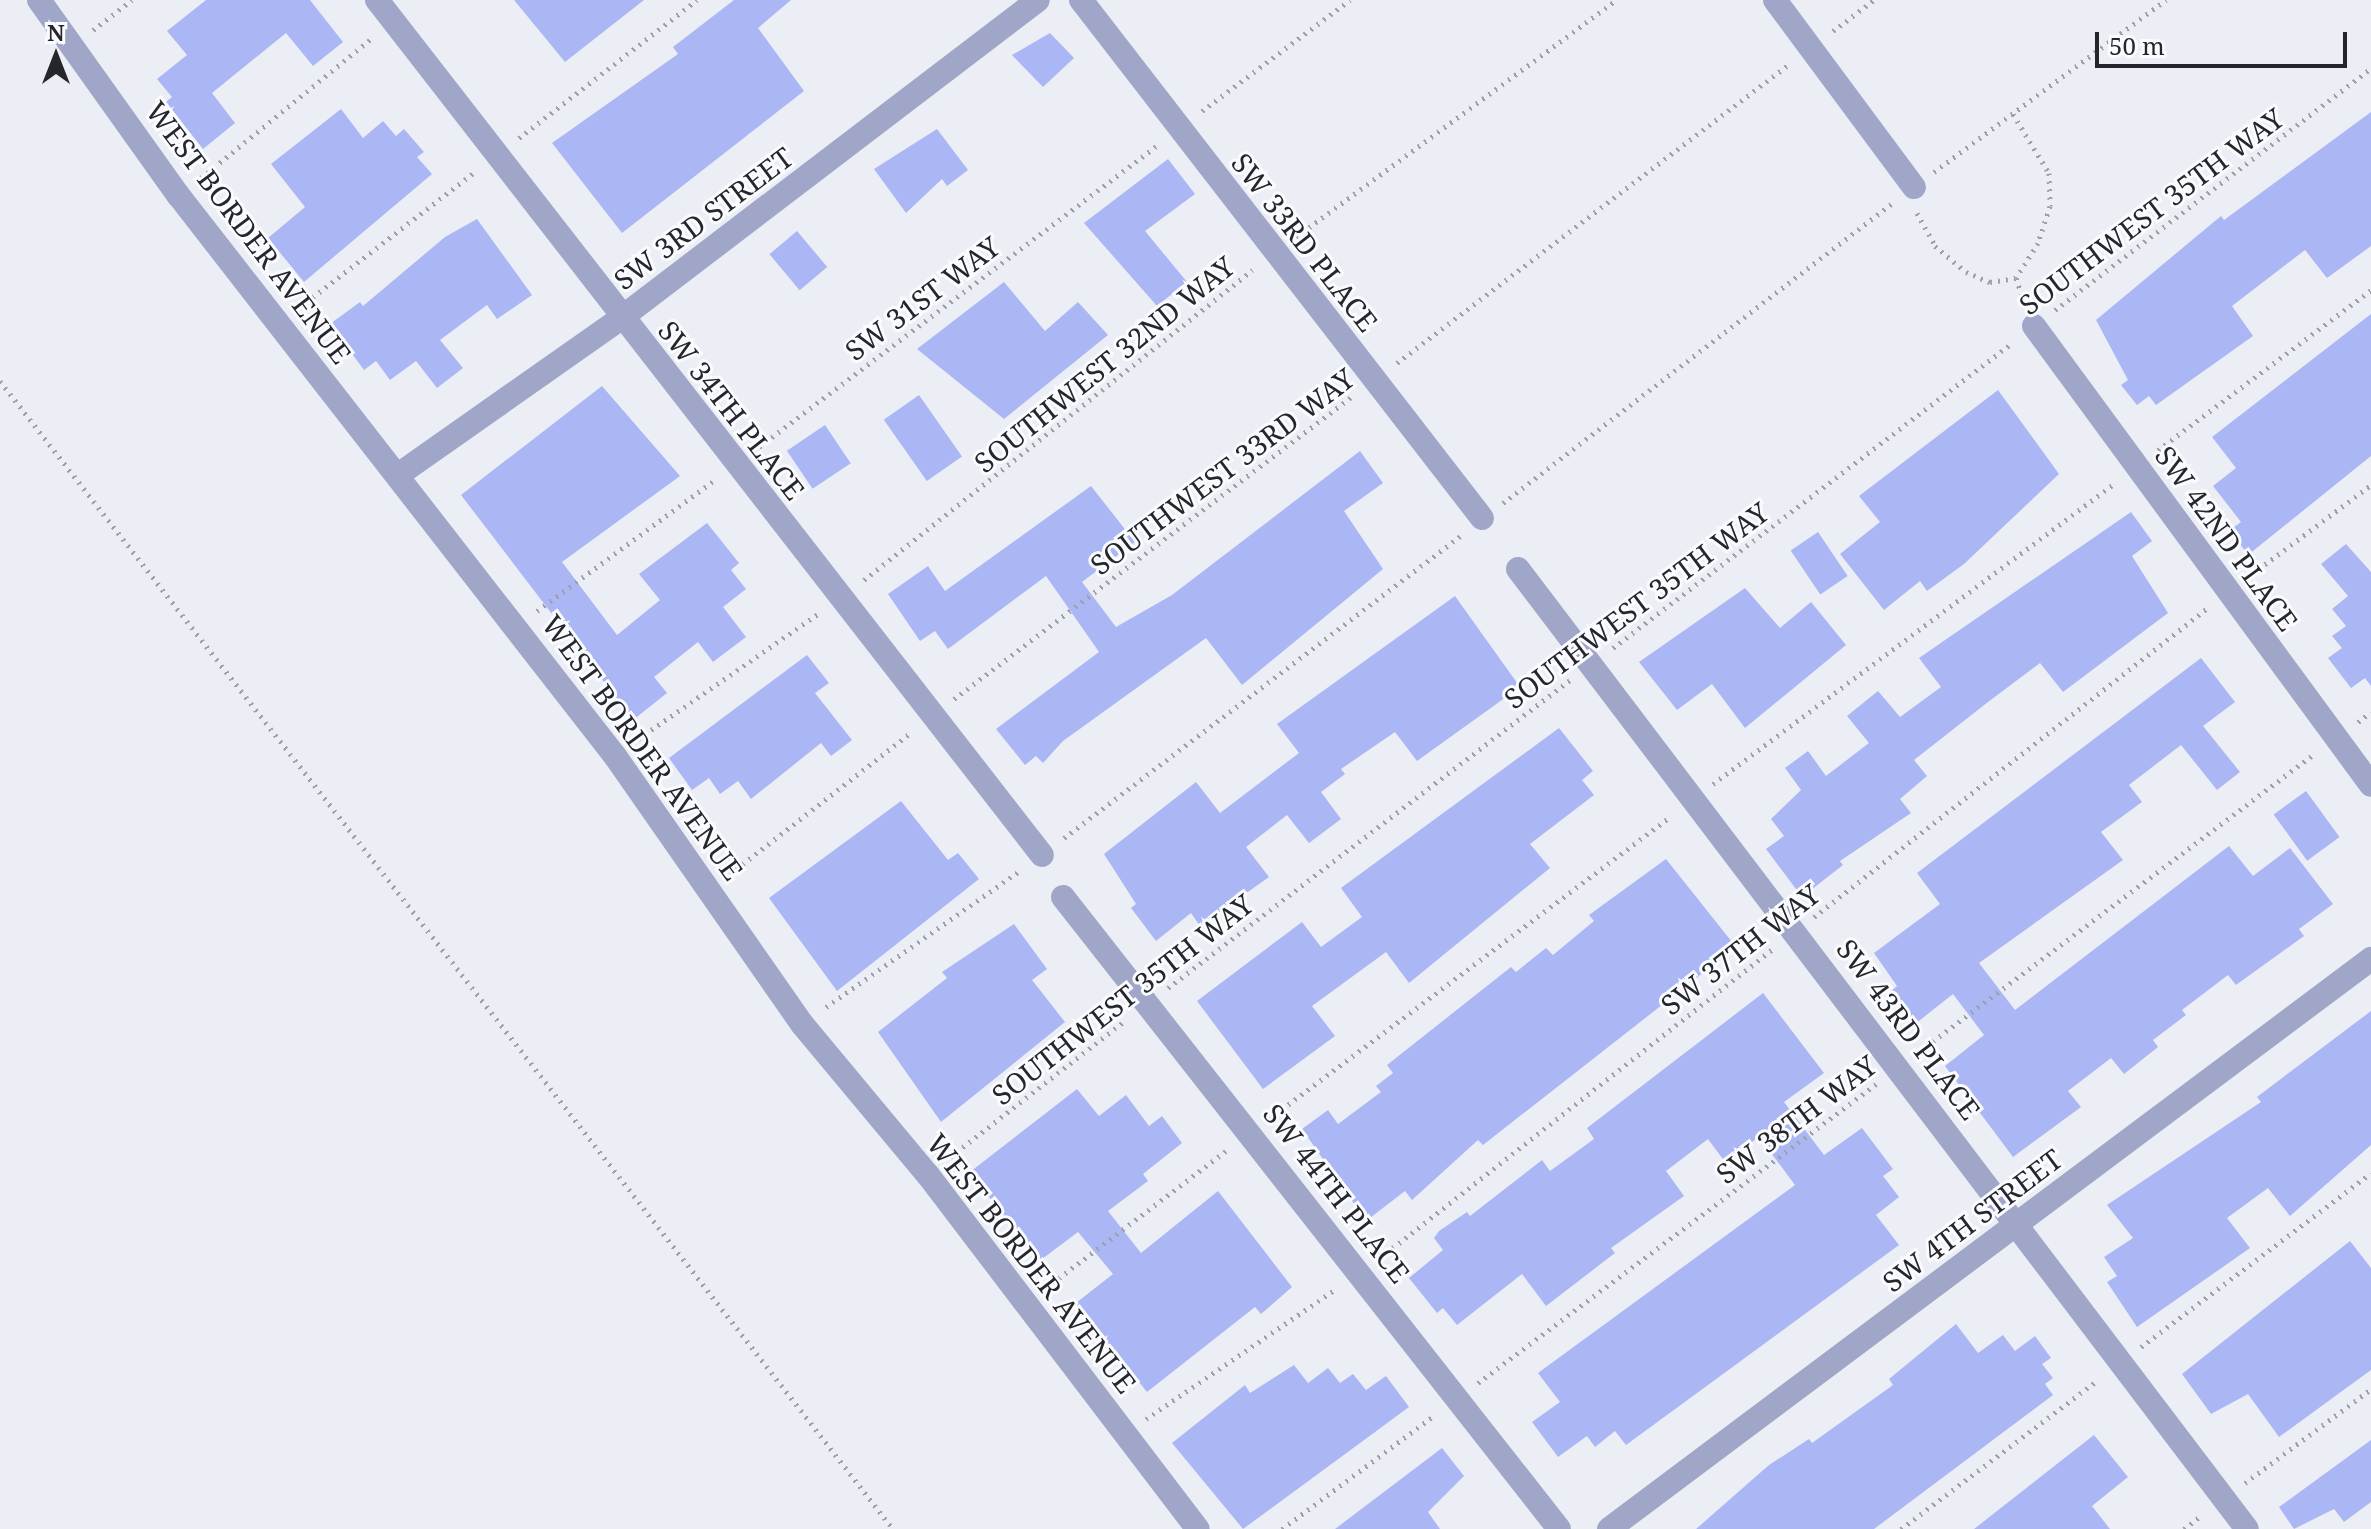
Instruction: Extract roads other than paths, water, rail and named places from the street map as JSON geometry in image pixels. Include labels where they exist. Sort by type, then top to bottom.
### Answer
[{"type":"street","name":"WEST BORDER AVENUE","points":[[39,0],[179,196],[517,626],[615,756],[711,889],[802,1024],[928,1175],[1198,1529]]},
{"type":"street","name":"SW 34TH PLACE","points":[[377,0],[735,464],[844,596],[931,717],[1042,855]]},
{"type":"street","name":"SW 3RD STREET","points":[[398,475],[621,318],[1038,0]]},
{"type":"street","name":"SW 33RD PLACE","points":[[1081,0],[1482,518]]},
{"type":"street","points":[[1775,0],[1914,187]]},
{"type":"street","name":"SW 42ND PLACE","points":[[2034,326],[2371,785]]},
{"type":"street","name":"SW 43RD PLACE","points":[[1518,569],[2019,1222],[2247,1529]]},
{"type":"street","name":"SW 44TH PLACE","points":[[1063,897],[1150,1001],[1559,1529]]},
{"type":"street","name":"SW 4TH STREET","points":[[1609,1529],[2371,959]]}]
